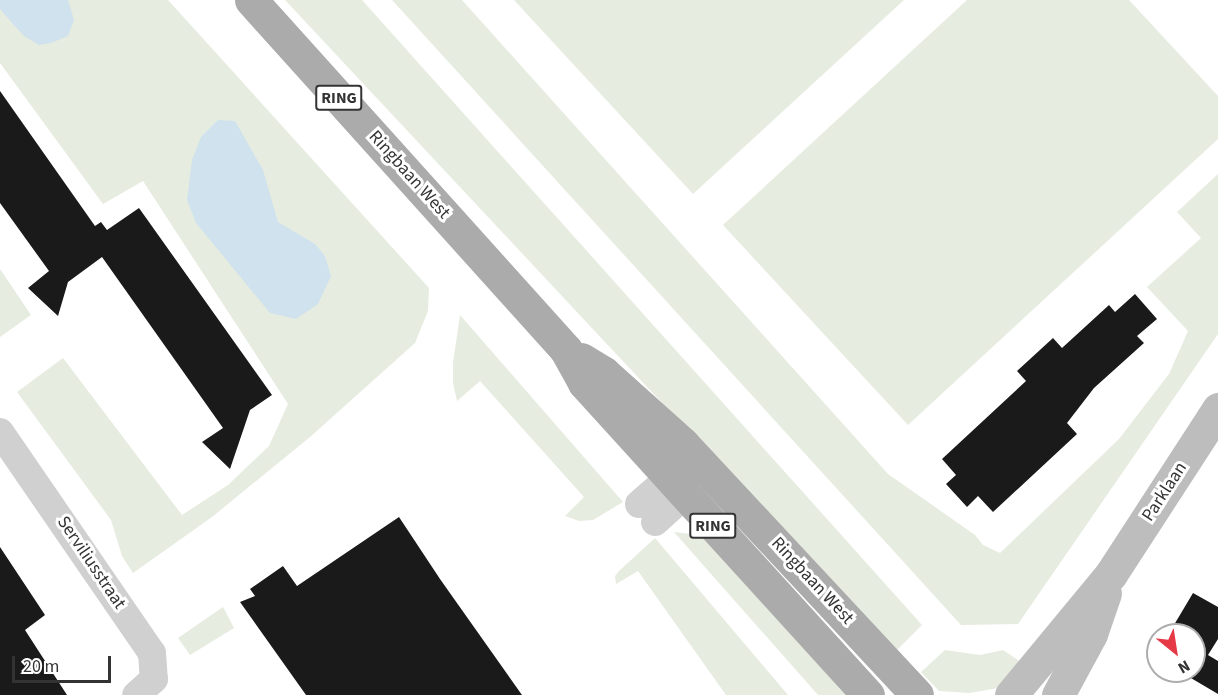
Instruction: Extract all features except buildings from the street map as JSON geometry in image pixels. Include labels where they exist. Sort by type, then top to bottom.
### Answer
[{"type":"main road","name":"Ringbaan West","points":[[251,0],[566,350],[584,383],[868,695]]},
{"type":"main road","name":"Ringbaan West","points":[[566,350],[604,373],[683,444],[916,695]]},
{"type":"street","name":"Parklaan","points":[[1011,695],[1111,574],[1218,409]]},
{"type":"street","name":"Serviliusstraat","points":[[0,432],[152,653],[154,679],[136,695]]},
{"type":"street","points":[[647,513],[677,487],[706,469]]},
{"type":"street","name":"Parklaan","points":[[1058,695],[1091,634],[1111,574]]},
{"type":"shaded area","points":[[0,0],[168,0],[429,288],[428,311],[415,343],[310,437],[212,517],[133,573],[122,556],[111,520],[17,392],[63,358],[182,515],[228,485],[269,446],[288,404],[143,181],[103,204],[0,63]]},
{"type":"shaded area","points":[[285,0],[362,0],[922,625],[895,652]]},
{"type":"shaded area","points":[[392,0],[462,0],[888,474],[975,535],[983,545],[1000,553],[1119,439],[1169,374],[1188,331],[1147,287],[1201,238],[1177,212],[1218,174],[1218,334],[1018,624],[961,625]]},
{"type":"shaded area","points":[[514,0],[904,0],[693,194]]},
{"type":"shaded area","points":[[967,0],[1129,0],[1218,96],[1218,139],[908,425],[723,225]]},
{"type":"shaded area","points":[[0,269],[31,315],[0,337]]},
{"type":"shaded area","points":[[460,315],[623,502],[593,520],[579,521],[565,516],[584,497],[480,381],[457,401],[453,383],[453,363]]},
{"type":"shaded area","points":[[674,532],[710,536],[845,695],[818,695]]},
{"type":"shaded area","points":[[655,538],[788,695],[726,695],[638,571],[616,584],[615,576],[619,571]]},
{"type":"shaded area","points":[[223,607],[234,628],[190,655],[178,638]]},
{"type":"shaded area","points":[[945,650],[980,655],[1003,650],[1021,662],[998,688],[970,693],[939,691],[921,672]]},
{"type":"water","points":[[0,0],[68,0],[74,20],[68,36],[39,45],[24,36],[0,9]]},
{"type":"water","points":[[218,120],[235,121],[263,170],[278,222],[315,244],[325,256],[331,276],[318,304],[296,319],[270,313],[196,223],[187,200],[192,160],[201,137]]}]
